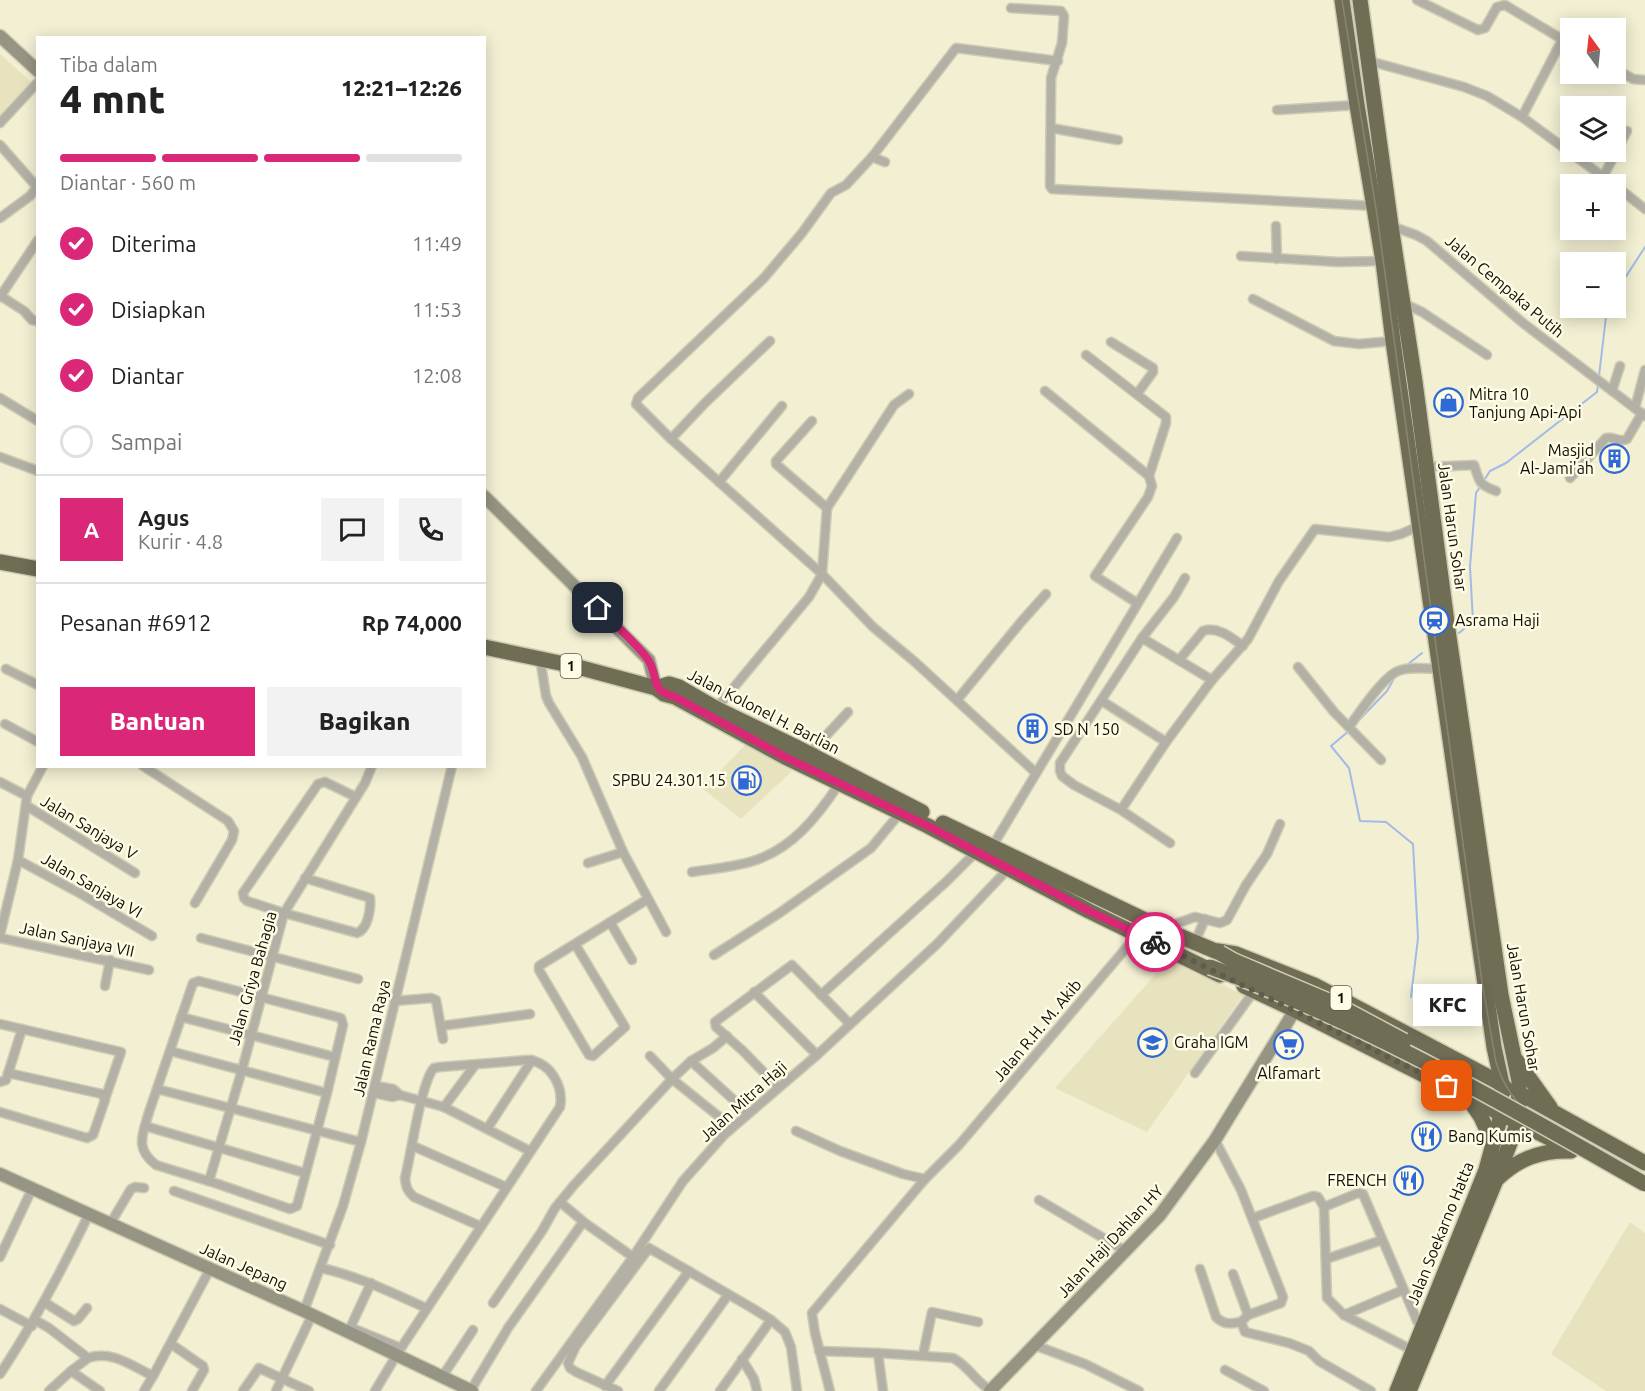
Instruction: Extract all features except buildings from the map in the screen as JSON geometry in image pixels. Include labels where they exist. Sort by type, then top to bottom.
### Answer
[{"type":"highway","name":"Jalan Harun Sohar","points":[[1342,0],[1375,206],[1440,669],[1454,721],[1512,1054],[1519,1081],[1515,1096]]},
{"type":"highway","name":"Jalan Harun Sohar","points":[[1360,0],[1427,467],[1454,721],[1494,1047],[1502,1084]]},
{"type":"highway","points":[[0,562],[36,569]]},
{"type":"highway","name":"1","points":[[486,647],[540,658],[656,688]]},
{"type":"highway","name":"Jalan Kolonel H. Barlian","points":[[656,688],[669,684],[679,687],[713,713],[839,784],[1009,868],[1089,911],[1209,967]]},
{"type":"highway","name":"Jalan Kolonel H. Barlian","points":[[745,729],[809,754],[992,847],[1170,932],[1219,952]]},
{"type":"highway","name":"1","points":[[1219,952],[1236,954],[1314,985],[1502,1084]]},
{"type":"highway","name":"1","points":[[1219,952],[1234,961],[1333,1003],[1465,1075],[1520,1101],[1645,1172]]},
{"type":"highway","name":"1","points":[[1209,967],[1501,1114]]},
{"type":"highway","name":"1","points":[[1209,967],[1273,990],[1334,1017],[1523,1115],[1645,1184]]},
{"type":"highway","points":[[1447,1086],[1455,1080],[1463,1064],[1485,1062],[1494,1047]]},
{"type":"highway","points":[[1512,1054],[1553,1110]]},
{"type":"highway","points":[[1502,1084],[1515,1096],[1553,1110],[1645,1163]]},
{"type":"highway","name":"Jalan Soekarno Hatta","points":[[1397,1391],[1486,1170],[1501,1114],[1502,1084]]},
{"type":"highway","points":[[1515,1096],[1501,1114],[1574,1151],[1645,1192]]},
{"type":"highway","name":"Jalan Soekarno Hatta","points":[[1408,1391],[1518,1122],[1515,1096]]},
{"type":"highway","points":[[1468,1098],[1481,1117],[1493,1143]]},
{"type":"highway","points":[[1540,1133],[1541,1117],[1544,1113],[1553,1110]]},
{"type":"highway","points":[[1496,1180],[1509,1168],[1532,1155],[1553,1151],[1574,1151]]},
{"type":"street","points":[[1417,0],[1478,30],[1485,28],[1497,7],[1505,5],[1560,39]]},
{"type":"street","points":[[1011,8],[1063,13],[1064,16],[1062,43],[1051,78],[1050,186],[1054,189],[1375,206]]},
{"type":"street","points":[[0,36],[36,69]]},
{"type":"street","points":[[1522,117],[1560,44]]},
{"type":"street","points":[[1036,772],[873,627],[822,574],[637,406],[638,398],[764,278],[802,233],[831,193],[846,184],[872,157],[956,48],[1058,60]]},
{"type":"street","points":[[1369,61],[1476,91],[1522,117],[1599,174]]},
{"type":"street","points":[[1626,75],[1633,79],[1643,80]]},
{"type":"street","points":[[0,123],[36,84]]},
{"type":"street","points":[[1277,110],[1357,105]]},
{"type":"street","points":[[1052,128],[1118,141]]},
{"type":"street","points":[[1605,174],[1627,131]]},
{"type":"street","points":[[0,145],[36,186]]},
{"type":"street","points":[[872,157],[885,162]]},
{"type":"street","points":[[0,219],[30,196],[36,188]]},
{"type":"street","points":[[1626,194],[1645,209]]},
{"type":"street","points":[[1275,226],[1277,259]]},
{"type":"street","name":"Jalan Cempaka Putih","points":[[1391,226],[1416,234],[1427,241],[1523,323],[1609,389]]},
{"type":"street","points":[[36,243],[1,297],[36,321]]},
{"type":"street","points":[[1241,256],[1338,262],[1383,261]]},
{"type":"street","points":[[1253,299],[1334,341],[1359,344],[1393,341]]},
{"type":"street","points":[[1404,303],[1440,323],[1487,355]]},
{"type":"street","points":[[671,439],[770,341]]},
{"type":"street","points":[[1111,342],[1153,368],[1153,372],[1137,394]]},
{"type":"street","points":[[1086,355],[1167,418],[1149,476],[1152,486],[1148,497],[1095,576],[1137,603]]},
{"type":"street","points":[[1620,366],[1609,389],[1641,412]]},
{"type":"street","points":[[1570,478],[1606,438],[1622,441],[1627,439],[1641,412],[1645,370]]},
{"type":"street","points":[[1045,391],[1149,476]]},
{"type":"street","points":[[713,713],[809,597],[822,574],[827,508],[894,405],[909,394]]},
{"type":"street","points":[[0,398],[36,420]]},
{"type":"street","points":[[719,482],[782,406]]},
{"type":"street","points":[[812,421],[776,461],[776,464],[827,508]]},
{"type":"street","points":[[0,458],[36,470]]},
{"type":"street","points":[[1427,467],[1474,465],[1482,485],[1496,491]]},
{"type":"street","points":[[486,498],[649,660],[656,688]]},
{"type":"street","points":[[1120,810],[1212,680],[1243,646],[1279,581],[1315,530],[1389,537],[1419,526]]},
{"type":"street","points":[[992,847],[1177,538]]},
{"type":"street","points":[[1170,843],[1120,810],[1074,785],[1062,776],[1060,763],[1142,638],[1174,597],[1185,578]]},
{"type":"street","points":[[957,700],[1046,594]]},
{"type":"street","points":[[1179,660],[1203,631],[1208,629],[1217,630],[1243,646]]},
{"type":"street","points":[[1142,638],[1212,680]]},
{"type":"street","points":[[540,658],[546,696],[587,766],[622,852],[666,932]]},
{"type":"street","points":[[1298,667],[1334,712],[1381,760]]},
{"type":"street","points":[[6,669],[36,684]]},
{"type":"street","points":[[1350,728],[1366,703],[1400,670],[1440,669]]},
{"type":"street","points":[[1102,701],[1166,742]]},
{"type":"street","points":[[809,754],[848,712]]},
{"type":"street","points":[[5,723],[36,741]]},
{"type":"street","points":[[0,937],[18,860],[27,796],[42,768]]},
{"type":"street","points":[[146,768],[228,821],[234,831],[234,835],[195,903]]},
{"type":"street","name":"Jalan Griya Bahagia","points":[[209,1181],[242,1070],[284,913],[365,783],[371,768]]},
{"type":"street","name":"Jalan Rama Raya","points":[[276,1391],[308,1313],[361,1142],[452,768]]},
{"type":"street","points":[[0,782],[27,796]]},
{"type":"street","points":[[305,878],[368,897],[371,904],[365,928],[357,933],[284,913],[247,901],[243,893],[318,784],[326,782],[356,797]]},
{"type":"street","points":[[692,872],[754,861],[780,849],[794,839],[813,819],[839,784]]},
{"type":"street","name":"Jalan Sanjaya V","points":[[27,806],[135,873]]},
{"type":"street","points":[[714,955],[778,914],[872,848],[900,813]]},
{"type":"street","points":[[1170,932],[1181,921],[1195,917],[1221,923],[1227,920],[1246,885],[1267,854],[1280,824]]},
{"type":"street","points":[[588,863],[622,852]]},
{"type":"street","points":[[821,995],[947,882],[976,852]]},
{"type":"street","name":"Jalan Sanjaya VI","points":[[18,860],[152,936]]},
{"type":"street","name":"Jalan Mitra Haji","points":[[536,1391],[633,1257],[683,1181],[732,1127],[817,1055],[937,944],[1009,868]]},
{"type":"street","points":[[575,944],[625,1028],[593,1056],[590,1055],[539,970],[539,966],[648,899]]},
{"type":"street","points":[[1195,942],[1205,919]]},
{"type":"street","points":[[610,922],[632,960]]},
{"type":"street","name":"Jalan R.H. M. Akib","points":[[819,1351],[812,1313],[925,1179],[959,1145],[1138,934]]},
{"type":"street","name":"Jalan Sanjaya VII","points":[[0,937],[148,970]]},
{"type":"street","points":[[201,938],[358,979]]},
{"type":"street","points":[[105,986],[110,960]]},
{"type":"street","points":[[778,1087],[716,1027],[715,1022],[792,965],[850,1024]]},
{"type":"street","points":[[197,982],[341,1018],[343,1026],[297,1206],[290,1209],[156,1165],[151,1161],[140,1137],[181,1017],[193,983],[197,982]]},
{"type":"street","points":[[1195,1073],[1254,991]]},
{"type":"street","points":[[754,992],[817,1055]]},
{"type":"street","points":[[394,1001],[436,1000],[442,1039]]},
{"type":"street","name":"Jalan Haji Dahlan HY","points":[[991,1391],[1127,1252],[1160,1215],[1215,1140],[1295,1010]]},
{"type":"street","points":[[441,1026],[530,1014]]},
{"type":"street","points":[[181,1017],[335,1057]]},
{"type":"street","points":[[0,1024],[121,1052],[93,1135],[87,1138],[0,1112]]},
{"type":"street","points":[[0,1082],[6,1080],[9,1073],[22,1029]]},
{"type":"street","points":[[493,1303],[560,1202],[672,1079],[692,1061],[727,1036]]},
{"type":"street","points":[[170,1051],[327,1093]]},
{"type":"street","points":[[650,1056],[672,1079],[732,1127]]},
{"type":"street","points":[[487,1130],[532,1060]]},
{"type":"street","points":[[371,1283],[351,1322],[352,1328],[401,1348],[560,1107],[562,1093],[550,1070],[532,1060],[434,1068],[430,1073],[405,1178],[407,1191],[414,1197],[480,1226]]},
{"type":"street","points":[[692,1061],[748,1113]]},
{"type":"street","points":[[444,1107],[475,1065]]},
{"type":"street","points":[[9,1073],[102,1094],[105,1100]]},
{"type":"street","points":[[157,1089],[361,1142]]},
{"type":"street","points":[[375,1089],[393,1089],[400,1095],[444,1107],[530,1151]]},
{"type":"street","points":[[145,1126],[305,1173]]},
{"type":"street","points":[[796,1131],[840,1151],[903,1174],[925,1179]]},
{"type":"street","points":[[1200,1269],[1216,1317],[1221,1322],[1227,1324],[1241,1322],[1248,1315],[1281,1303],[1283,1297],[1253,1218],[1231,1168],[1215,1140]]},
{"type":"street","points":[[413,1146],[506,1187]]},
{"type":"street","name":"Jalan Jepang","points":[[0,1174],[308,1313],[466,1390]]},
{"type":"street","points":[[110,1224],[131,1189],[144,1188]]},
{"type":"street","points":[[0,1257],[32,1189]]},
{"type":"street","points":[[174,1191],[330,1245]]},
{"type":"street","points":[[1324,1207],[1358,1193],[1363,1194],[1421,1330]]},
{"type":"street","points":[[1253,1218],[1313,1196],[1318,1197],[1324,1207],[1327,1298],[1344,1315],[1414,1351]]},
{"type":"street","points":[[1039,1200],[1127,1252]]},
{"type":"street","points":[[560,1202],[633,1257]]},
{"type":"street","points":[[0,1374],[33,1323],[89,1214]]},
{"type":"street","points":[[466,1390],[583,1221]]},
{"type":"street","points":[[1326,1259],[1382,1240]]},
{"type":"street","points":[[618,1391],[570,1368],[569,1358],[639,1259],[646,1250],[653,1248],[771,1320],[784,1332],[791,1347],[796,1391]]},
{"type":"street","points":[[323,1265],[371,1283],[426,1308]]},
{"type":"street","points":[[144,1391],[210,1269]]},
{"type":"street","points":[[605,1386],[689,1271]]},
{"type":"street","points":[[1233,1274],[1248,1315]]},
{"type":"street","points":[[1344,1315],[1403,1290]]},
{"type":"street","points":[[659,1391],[728,1295]]},
{"type":"street","points":[[44,1302],[75,1321],[87,1308]]},
{"type":"street","points":[[0,1309],[49,1328],[88,1358]]},
{"type":"street","points":[[922,1355],[932,1312],[978,1322]]},
{"type":"street","points":[[720,1391],[771,1320]]},
{"type":"street","points":[[1241,1322],[1245,1332],[1266,1336],[1309,1351],[1319,1361],[1371,1391]]},
{"type":"street","points":[[442,1377],[473,1330]]},
{"type":"street","points":[[171,1344],[203,1366],[204,1370],[192,1391]]},
{"type":"street","points":[[1034,1345],[1085,1364],[1139,1391]]},
{"type":"street","points":[[830,1391],[819,1351],[953,1358],[963,1363],[991,1391]]},
{"type":"street","points":[[878,1353],[883,1391]]},
{"type":"street","points":[[49,1391],[88,1358],[104,1354],[153,1376]]},
{"type":"street","points":[[375,1391],[396,1356]]},
{"type":"street","points":[[742,1359],[754,1379],[757,1391]]},
{"type":"street","points":[[243,1391],[259,1368],[309,1391]]},
{"type":"street","points":[[1225,1370],[1264,1391]]},
{"type":"street","points":[[71,1371],[100,1391]]},
{"type":"shaded area","points":[[0,54],[32,83],[0,118]]},
{"type":"shaded area","name":"SPBU 24.301.15","points":[[745,745],[792,771],[741,819],[703,789]]},
{"type":"shaded area","name":"Graha IGM","points":[[1170,958],[1243,995],[1147,1132],[1055,1088]]},
{"type":"shaded area","points":[[1630,1222],[1645,1233],[1645,1391],[1606,1391],[1551,1354]]},
{"type":"waterway","points":[[1626,276],[1645,247]]},
{"type":"waterway","points":[[1599,376],[1606,318]]},
{"type":"waterway","points":[[1483,482],[1490,471],[1506,463],[1597,392],[1598,385]]},
{"type":"waterway","points":[[1459,633],[1473,621],[1470,567],[1476,493],[1480,487]]},
{"type":"waterway","points":[[1407,665],[1422,653]]},
{"type":"waterway","points":[[1358,721],[1387,691],[1396,675]]},
{"type":"waterway","points":[[1350,730],[1331,746],[1349,768],[1360,821],[1386,822],[1413,844],[1418,938],[1411,997]]},
{"type":"tram line","points":[[1342,0],[1377,215],[1482,982],[1496,1062],[1502,1078],[1518,1103],[1540,1121],[1645,1180]]},
{"type":"way so far","points":[[1155,942],[1447,1086]]},
{"type":"place","name":"Mitra 10 Tanjung Api-Api","points":[[1448,403]]},
{"type":"place","name":"Masjid Al-Jami'ah","points":[[1615,459]]},
{"type":"place","name":"Asrama Haji","points":[[1434,620]]},
{"type":"place","name":"SD N 150","points":[[1033,729]]},
{"type":"place","name":"SPBU 24.301.15","points":[[747,780]]},
{"type":"place","name":"Graha IGM","points":[[1153,1042]]},
{"type":"place","name":"Alfamart","points":[[1289,1045]]},
{"type":"place","name":"KFC","points":[[1447,1086]]},
{"type":"place","name":"Bang Kumis","points":[[1427,1136]]},
{"type":"place","name":"FRENCH","points":[[1408,1180]]},
{"type":"route","points":[[598,608],[649,660],[656,688],[664,694],[675,697],[785,757],[928,826],[1089,911],[1155,942]]}]
